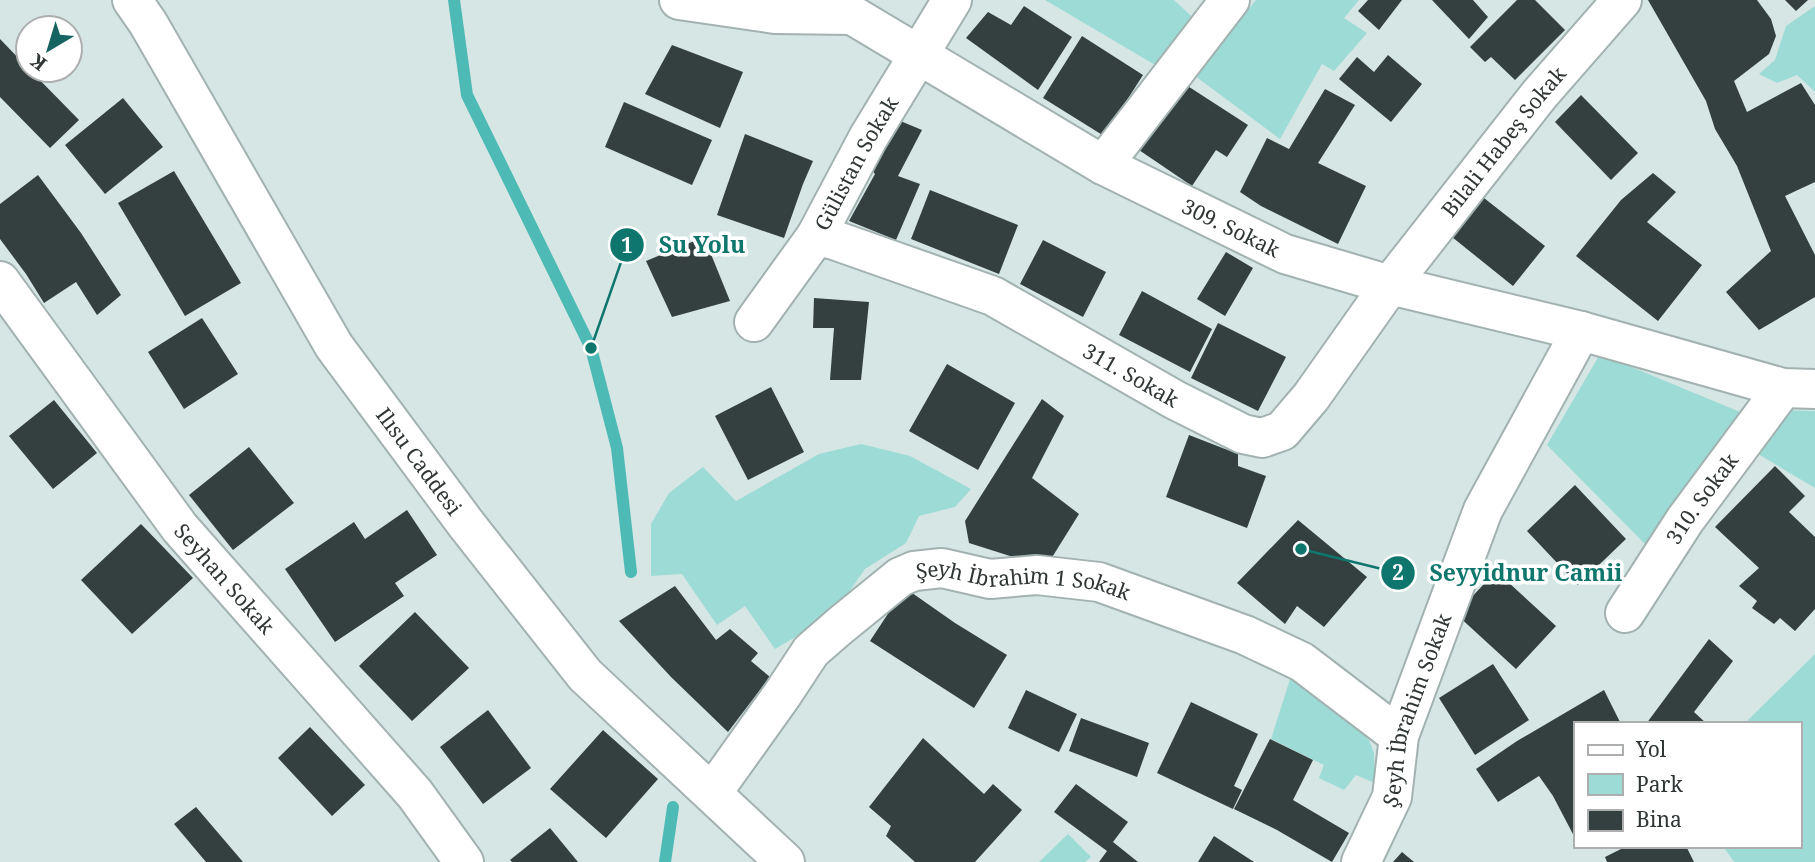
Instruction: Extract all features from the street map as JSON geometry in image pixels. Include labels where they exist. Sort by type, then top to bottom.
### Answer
[{"type":"street","name":"Ilısu Caddesi","points":[[132,0],[148,23],[334,346],[466,524],[585,675],[785,862]]},
{"type":"street","name":"309. Sokak","points":[[679,0],[775,14],[852,15],[1103,164],[1285,254],[1390,285],[1799,388]]},
{"type":"street","name":"Gülistan Sokak","points":[[754,322],[816,236],[868,138],[952,0]]},
{"type":"street","points":[[1103,164],[1230,0]]},
{"type":"street","name":"Bilali Habeş Sokak","points":[[1390,285],[1539,95],[1622,0]]},
{"type":"street","name":"311. Sokak","points":[[816,236],[993,296],[1175,400],[1243,434],[1262,438],[1282,431],[1311,397],[1390,285]]},
{"type":"street","name":"Seyhan Sokak","points":[[0,281],[180,528],[415,794],[464,862]]},
{"type":"street","name":"Şeyh İbrahim Sokak","points":[[1361,862],[1392,797],[1399,736],[1483,510],[1581,331]]},
{"type":"street","name":"310. Sokak","points":[[1625,613],[1685,520],[1799,388]]},
{"type":"street","name":"Şeyh İbrahim 1 Sokak","points":[[712,793],[811,651],[900,577],[915,571],[942,568],[990,579],[1037,575],[1099,582],[1245,635],[1301,662],[1399,736]]},
{"type":"green space","points":[[1045,0],[1174,0],[1200,24],[1162,69]]},
{"type":"green space","points":[[1256,0],[1359,0],[1344,18],[1367,33],[1334,71],[1322,64],[1280,139],[1195,76]]},
{"type":"green space","points":[[1815,6],[1815,92],[1797,75],[1777,83],[1759,74],[1775,60],[1786,26]]},
{"type":"green space","points":[[1600,354],[1745,414],[1646,545],[1547,445]]},
{"type":"green space","points":[[1778,410],[1815,411],[1815,488],[1753,451]]},
{"type":"green space","points":[[861,444],[910,456],[971,489],[955,507],[919,516],[906,543],[865,569],[833,615],[775,649],[745,606],[717,625],[682,574],[651,576],[651,524],[669,493],[703,467],[736,501],[819,454]]},
{"type":"green space","points":[[1815,654],[1815,862],[1734,862],[1724,848],[1801,848],[1801,722],[1746,722]]},
{"type":"green space","points":[[1291,676],[1324,696],[1369,740],[1374,753],[1375,783],[1356,775],[1344,790],[1319,778],[1324,765],[1271,739]]},
{"type":"green space","points":[[1068,834],[1091,857],[1085,862],[1039,862]]},
{"type":"building","points":[[1368,0],[1402,0],[1379,30],[1358,11]]},
{"type":"building","points":[[1432,0],[1473,0],[1488,17],[1469,39]]},
{"type":"building","points":[[1517,0],[1535,0],[1565,30],[1515,80],[1491,57],[1485,62],[1470,47]]},
{"type":"building","points":[[1648,0],[1757,0],[1771,19],[1776,36],[1769,54],[1734,81],[1747,112],[1801,83],[1815,105],[1815,182],[1785,196],[1815,255],[1815,297],[1759,330],[1726,292],[1771,251],[1737,166],[1715,129],[1706,101]]},
{"type":"building","points":[[1785,0],[1808,0],[1796,11]]},
{"type":"building","points":[[1024,6],[1072,37],[1038,90],[966,38],[988,12],[1011,25]]},
{"type":"building","points":[[1082,36],[1143,75],[1104,136],[1043,98]]},
{"type":"building","points":[[0,39],[14,54],[14,84],[44,84],[79,120],[50,148],[0,97]]},
{"type":"building","points":[[672,45],[743,72],[720,128],[645,94]]},
{"type":"building","points":[[1388,55],[1422,84],[1391,122],[1339,79],[1357,57],[1374,72]]},
{"type":"building","points":[[1183,83],[1248,125],[1227,157],[1216,150],[1192,186],[1139,150]]},
{"type":"building","points":[[1325,89],[1355,105],[1318,163],[1366,186],[1338,244],[1261,206],[1240,192],[1267,138],[1289,149]]},
{"type":"building","points":[[1581,95],[1638,153],[1611,180],[1555,122]]},
{"type":"building","points":[[123,98],[163,147],[105,194],[65,145]]},
{"type":"building","points":[[624,102],[712,140],[692,185],[605,147]]},
{"type":"building","points":[[898,120],[922,130],[898,176],[920,184],[896,240],[849,221],[875,174],[869,167]]},
{"type":"building","points":[[745,134],[813,161],[784,238],[717,215]]},
{"type":"building","points":[[174,171],[241,283],[185,316],[118,203]]},
{"type":"building","points":[[1653,173],[1676,192],[1647,222],[1702,265],[1658,321],[1576,256],[1621,200]]},
{"type":"building","points":[[38,175],[81,233],[121,295],[97,315],[76,282],[44,303],[0,239],[0,204]]},
{"type":"building","points":[[930,190],[1018,225],[999,274],[911,239]]},
{"type":"building","points":[[1484,198],[1545,246],[1513,286],[1452,237]]},
{"type":"building","points":[[704,237],[730,301],[672,317],[646,261]]},
{"type":"building","points":[[1043,240],[1106,272],[1083,317],[1020,284]]},
{"type":"building","points":[[1226,252],[1253,268],[1225,316],[1197,299]]},
{"type":"building","points":[[1142,291],[1212,329],[1190,372],[1119,335]]},
{"type":"building","points":[[814,298],[869,302],[861,380],[830,380],[834,328],[813,328]]},
{"type":"building","points":[[202,318],[238,374],[184,409],[148,352]]},
{"type":"building","points":[[1218,323],[1286,357],[1258,411],[1191,378]]},
{"type":"building","points":[[947,364],[1015,403],[978,470],[909,431]]},
{"type":"building","points":[[771,387],[804,452],[748,480],[715,416]]},
{"type":"building","points":[[1042,399],[1064,416],[1032,478],[1079,514],[1051,559],[1010,556],[969,543],[965,521]]},
{"type":"building","points":[[54,400],[97,453],[53,489],[9,436]]},
{"type":"building","points":[[1189,435],[1238,454],[1238,466],[1266,476],[1247,528],[1166,497]]},
{"type":"building","points":[[249,447],[294,503],[233,550],[189,495]]},
{"type":"building","points":[[1775,466],[1805,496],[1789,512],[1815,537],[1815,609],[1795,631],[1780,618],[1774,624],[1752,608],[1757,601],[1739,586],[1759,568],[1715,527]]},
{"type":"building","points":[[1575,485],[1626,539],[1578,585],[1527,531]]},
{"type":"building","points":[[407,510],[437,555],[395,583],[404,596],[335,642],[285,569],[354,522],[365,539]]},
{"type":"building","points":[[1298,520],[1367,577],[1324,627],[1297,606],[1285,624],[1237,583]]},
{"type":"building","points":[[141,524],[193,578],[132,634],[81,580]]},
{"type":"building","points":[[1496,571],[1556,626],[1516,669],[1456,614]]},
{"type":"building","points":[[675,586],[716,640],[730,629],[758,653],[751,661],[770,677],[728,732],[671,677],[619,621]]},
{"type":"building","points":[[905,588],[1007,655],[974,708],[870,641]]},
{"type":"building","points":[[415,612],[469,668],[412,721],[359,666]]},
{"type":"building","points":[[1709,639],[1733,661],[1694,712],[1705,722],[1647,722]]},
{"type":"building","points":[[1493,664],[1529,720],[1475,755],[1439,698]]},
{"type":"building","points":[[1026,690],[1077,714],[1059,752],[1008,728]]},
{"type":"building","points":[[1604,690],[1620,722],[1574,722],[1574,836],[1539,776],[1498,802],[1476,769],[1517,741]]},
{"type":"building","points":[[1191,702],[1258,734],[1234,786],[1242,790],[1233,809],[1157,773]]},
{"type":"building","points":[[488,710],[531,768],[483,804],[440,747]]},
{"type":"building","points":[[1081,718],[1149,743],[1137,777],[1069,751]]},
{"type":"building","points":[[310,727],[365,785],[332,816],[278,758]]},
{"type":"building","points":[[603,730],[658,779],[606,838],[550,789]]},
{"type":"building","points":[[923,738],[984,794],[993,784],[1022,810],[975,862],[915,862],[886,836],[891,826],[869,807]]},
{"type":"building","points":[[1270,739],[1313,760],[1293,800],[1349,833],[1332,862],[1234,809]]},
{"type":"building","points":[[1076,784],[1128,822],[1113,842],[1138,862],[1099,862],[1107,851],[1054,812]]},
{"type":"building","points":[[196,807],[243,862],[206,862],[174,824]]},
{"type":"building","points":[[550,828],[578,862],[510,860]]},
{"type":"building","points":[[1214,836],[1254,862],[1198,862]]},
{"type":"building","points":[[1623,848],[1687,848],[1694,862],[1607,862],[1605,857]]},
{"type":"building","points":[[1402,852],[1414,862],[1393,862]]},
{"type":"waterway","points":[[454,0],[467,95],[591,348],[617,448],[631,572]]},
{"type":"waterway","points":[[665,862],[673,807]]},
{"type":"place","name":"Su Yolu","points":[[591,348]]},
{"type":"place","name":"Seyyidnur Camii","points":[[1301,549]]}]
